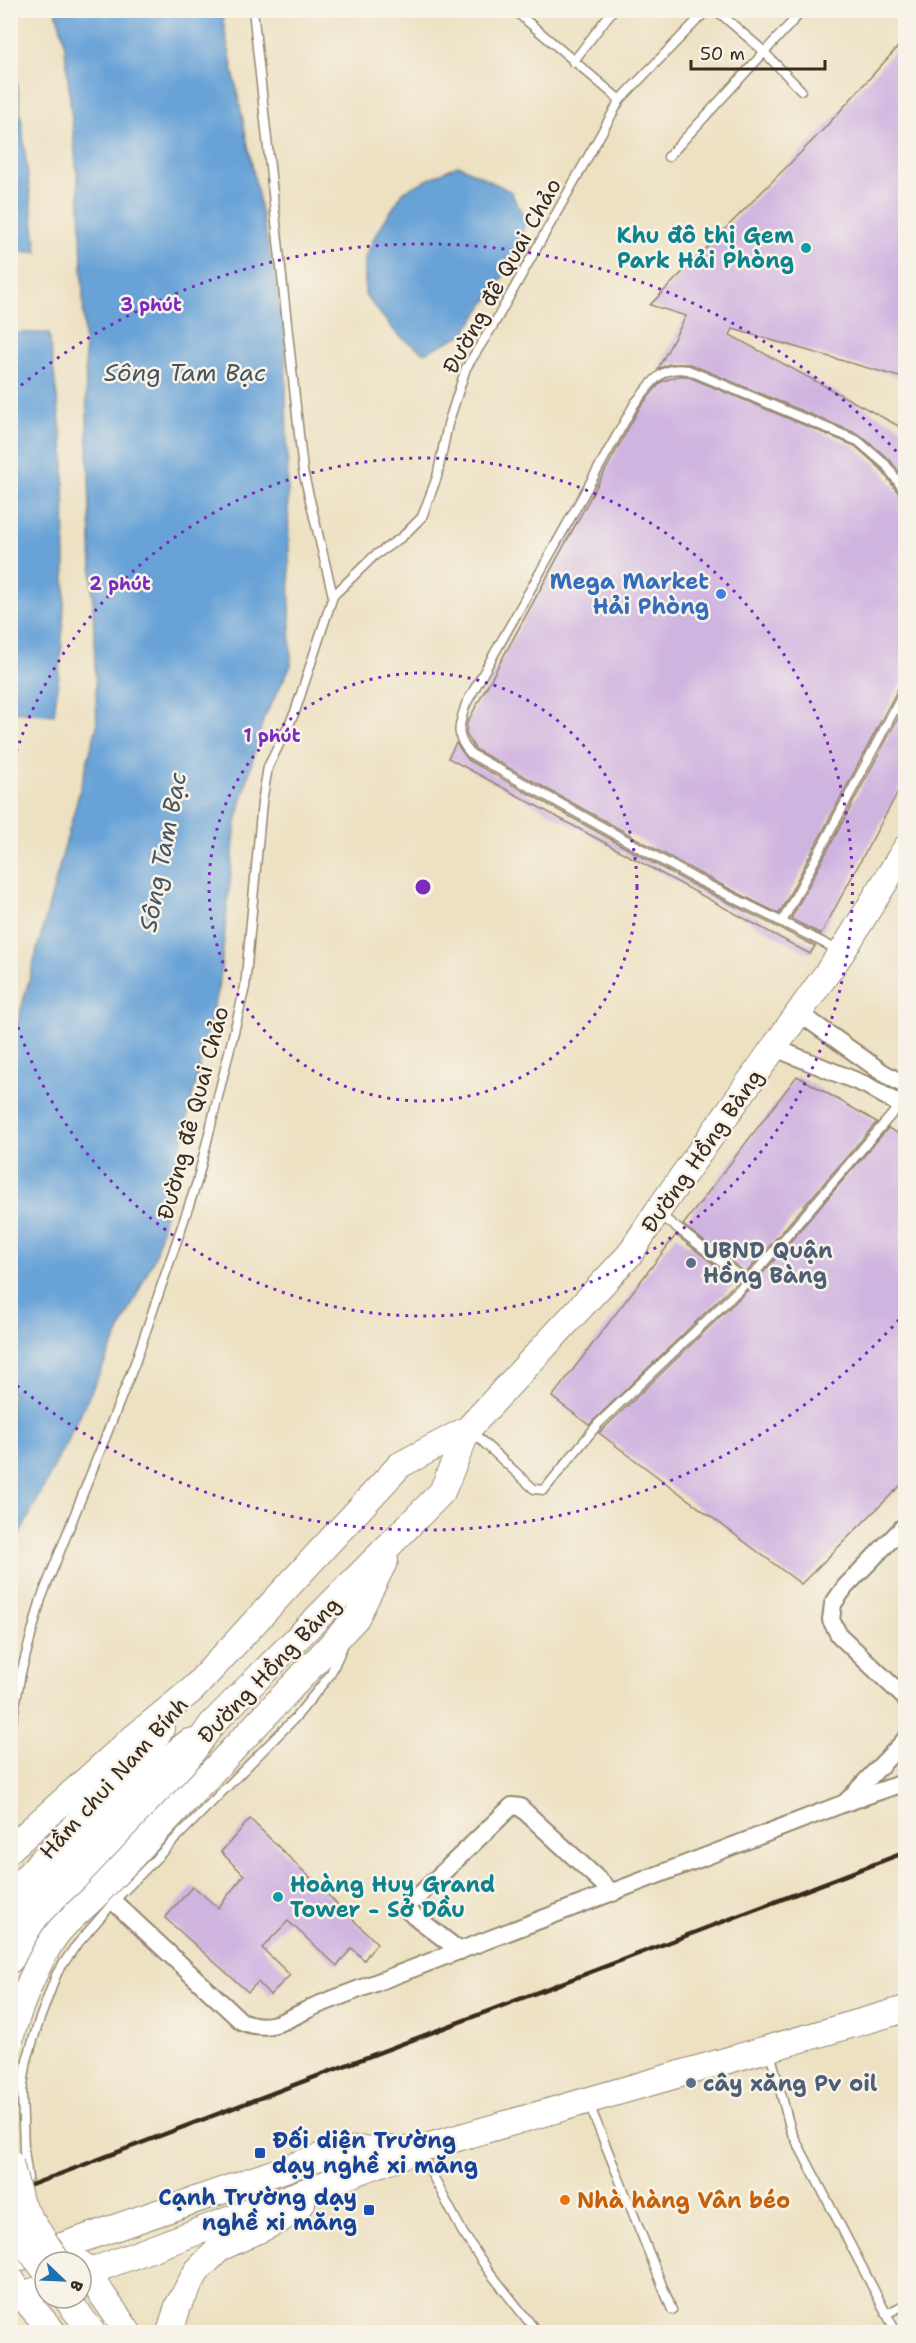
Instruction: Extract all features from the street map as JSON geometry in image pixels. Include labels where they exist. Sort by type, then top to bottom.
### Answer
[{"type":"main road","name":"Đường Hồng Bàng","points":[[13,1842],[193,1689],[400,1465],[468,1429],[629,1255],[657,1212],[842,952],[906,848]]},
{"type":"main road","name":"Đường Hồng Bàng","points":[[10,1960],[171,1782],[212,1724],[442,1492],[468,1429]]},
{"type":"main road","points":[[18,2035],[14,2024],[38,1968],[59,1931],[93,1898],[356,1618],[393,1543]]},
{"type":"main road","name":"Hầm chui Nam Bính","points":[[10,1894],[135,1763],[193,1689]]},
{"type":"main road","name":"Hầm chui Nam Bính","points":[[10,1923],[158,1767],[212,1724]]},
{"type":"main road","points":[[93,2257],[324,2186],[419,2150],[769,2048],[905,2011]]},
{"type":"main road","points":[[93,2255],[340,2150],[419,2150]]},
{"type":"main road","points":[[19,2171],[21,2205],[63,2250]]},
{"type":"main road","points":[[170,2332],[178,2306],[197,2271],[220,2248],[280,2220],[324,2186]]},
{"type":"main road","points":[[10,2225],[33,2255]]},
{"type":"main road","points":[[10,2260],[33,2261]]},
{"type":"main road","points":[[93,2286],[128,2332]]},
{"type":"main road","points":[[22,2290],[52,2332]]},
{"type":"main road","points":[[76,2310],[93,2332]]},
{"type":"main road","points":[[83,2310],[93,2332]]},
{"type":"street","points":[[799,1013],[882,1072],[906,1086]]},
{"type":"street","points":[[775,1048],[904,1103]]},
{"type":"street","points":[[906,1524],[845,1587],[834,1604],[831,1620],[839,1635],[906,1699]]},
{"type":"street","points":[[845,1803],[906,1739]]},
{"type":"street","points":[[114,1902],[241,2021],[254,2026],[274,2026],[315,2006],[845,1803],[906,1782]]},
{"type":"street","points":[[460,1951],[415,1918],[408,1911],[410,1904],[512,1806],[520,1807],[613,1893]]},
{"type":"lane","points":[[253,10],[303,471],[333,596]]},
{"type":"lane","points":[[573,62],[613,10]]},
{"type":"lane","name":"Đường đê Quai Chảo","points":[[10,1732],[21,1673],[41,1599],[135,1363],[197,1182],[245,987],[262,802],[268,767],[295,712],[333,596],[374,556],[402,537],[422,517],[437,477],[448,424],[466,369],[494,324],[620,100],[707,10]]},
{"type":"lane","points":[[716,10],[765,53],[801,90]]},
{"type":"lane","points":[[668,157],[803,10]]},
{"type":"lane","points":[[517,11],[573,62],[620,100]]},
{"type":"lane","points":[[842,952],[694,878],[471,754],[461,744],[459,730],[466,704],[635,403],[664,370],[676,368],[688,370],[858,441],[886,465],[906,493]]},
{"type":"lane","points":[[782,922],[906,688]]},
{"type":"lane","points":[[468,1429],[534,1489],[543,1491],[598,1424],[747,1282],[904,1103]]},
{"type":"lane","points":[[657,1212],[747,1282]]},
{"type":"lane","points":[[19,2171],[24,2150],[22,2092],[27,2060],[57,1973],[74,1948],[114,1902],[296,1718],[330,1675],[356,1618]]},
{"type":"lane","points":[[18,2035],[39,2021]]},
{"type":"lane","points":[[769,2048],[791,2131],[896,2332]]},
{"type":"lane","points":[[588,2101],[672,2310]]},
{"type":"lane","points":[[419,2150],[463,2233],[488,2270],[537,2332]]},
{"type":"lane","points":[[886,2313],[906,2304]]},
{"type":"water","name":"Sông Tam Bạc","points":[[56,11],[221,11],[285,330],[291,665],[263,720],[236,822],[220,979],[155,1256],[78,1419],[11,1552],[11,1047],[97,726],[80,203],[64,39]]},
{"type":"water","points":[[11,34],[37,252],[11,253]]},
{"type":"water","points":[[458,165],[510,191],[526,220],[512,264],[464,334],[424,353],[398,335],[365,295],[365,257],[377,232],[404,191]]},
{"type":"water","points":[[10,333],[49,333],[64,455],[65,591],[54,715],[11,711]]},
{"type":"building","name":"Khu đô thị Gem Park Hải Phòng","points":[[906,38],[906,379],[733,329],[730,335],[906,430],[906,481],[890,460],[860,435],[690,364],[669,364],[658,369],[686,316],[650,305],[821,132]]},
{"type":"building","name":"Mega Market Hải Phòng","points":[[678,376],[686,376],[855,446],[881,469],[901,497],[906,499],[906,682],[900,685],[779,914],[697,872],[475,749],[466,734],[467,723],[640,407],[661,382]]},
{"type":"building","points":[[906,703],[906,777],[821,934],[791,919]]},
{"type":"building","points":[[456,743],[468,760],[691,884],[815,946],[810,954],[448,758]]},
{"type":"building","points":[[797,1076],[877,1122],[746,1273],[683,1225]]},
{"type":"building","points":[[888,1128],[906,1138],[906,1480],[801,1584],[599,1433],[752,1286]]},
{"type":"building","points":[[676,1235],[737,1282],[589,1425],[552,1397]]},
{"type":"building","name":"Hoàng Huy Grand Tower - Sở Dầu","points":[[250,1819],[377,1943],[364,1960],[352,1948],[337,1966],[288,1921],[262,1948],[290,1975],[270,1995],[258,1982],[248,1992],[165,1918],[193,1886],[218,1908],[244,1875],[221,1852]]},
{"type":"railway","points":[[10,2193],[906,1852]]},
{"type":"place","name":"Khu đô thị Gem Park Hải Phòng","points":[[806,248]]},
{"type":"place","name":"Mega Market Hải Phòng","points":[[721,594]]},
{"type":"place","name":"UBND Quận Hồng Bàng","points":[[691,1263]]},
{"type":"place","name":"Hoàng Huy Grand Tower - Sở Dầu","points":[[278,1897]]},
{"type":"place","name":"cây xăng Pv oil","points":[[691,2083]]},
{"type":"place","name":"Đối diện Trường dạy nghề xi măng","points":[[260,2153]]},
{"type":"place","name":"Nhà hàng Vân béo","points":[[565,2200]]},
{"type":"place","name":"Cạnh Trường dạy nghề xi măng","points":[[369,2210]]}]
